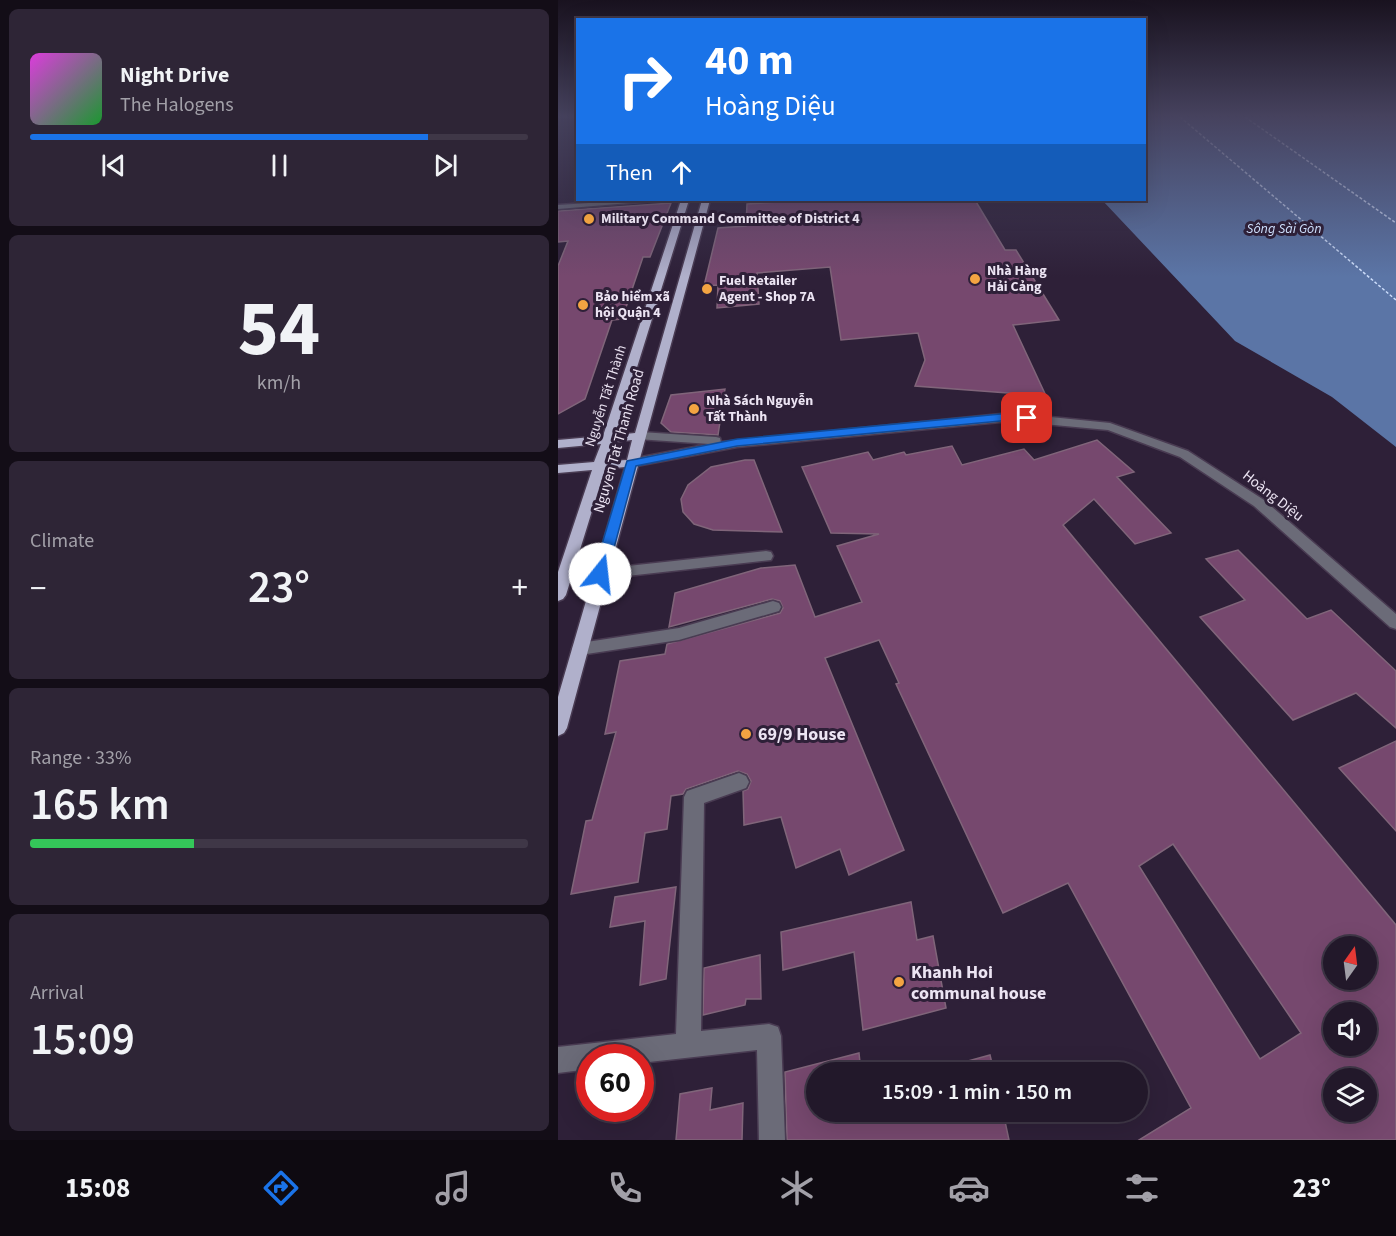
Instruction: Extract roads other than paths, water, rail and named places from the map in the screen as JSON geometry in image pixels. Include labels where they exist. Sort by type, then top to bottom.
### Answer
[{"type":"main road","name":"Nguyễn Tất Thành","points":[[600,464],[685,201]]},
{"type":"main road","name":"Nguyen Tat Thanh Road","points":[[558,728],[706,201]]},
{"type":"main road","points":[[558,444],[641,436]]},
{"type":"main road","points":[[558,469],[631,463]]},
{"type":"main road","name":"Nguyen Tat Thanh Road","points":[[558,595],[563,571],[600,464]]},
{"type":"street","points":[[558,207],[646,201]]},
{"type":"street","points":[[631,463],[737,443],[1011,417],[1110,427],[1184,454],[1259,503],[1396,623]]},
{"type":"street","points":[[641,436],[737,443]]},
{"type":"street","points":[[600,574],[766,556]]},
{"type":"street","points":[[580,649],[679,634],[773,607]]},
{"type":"street","points":[[688,1046],[694,797],[740,782]]},
{"type":"street","points":[[558,1060],[769,1035],[772,1140]]},
{"type":"water","name":"Sông Sài Gòn","points":[[1146,170],[1396,170],[1396,447],[1332,397],[1235,341],[1103,201],[1146,201]]},
{"type":"place","name":"Military Command Committee of District 4","points":[[589,219]]},
{"type":"place","name":"Nhà Hàng Hải Cảng","points":[[975,279]]},
{"type":"place","name":"Fuel Retailer Agent - Shop 7A","points":[[707,289]]},
{"type":"place","name":"Bảo hiểm xã hội Quận 4","points":[[583,305]]},
{"type":"place","name":"Nhà Sách Nguyễn Tất Thành","points":[[694,409]]},
{"type":"place","name":"69/9 House","points":[[746,734]]},
{"type":"place","name":"Khanh Hoi communal house","points":[[899,982]]}]
